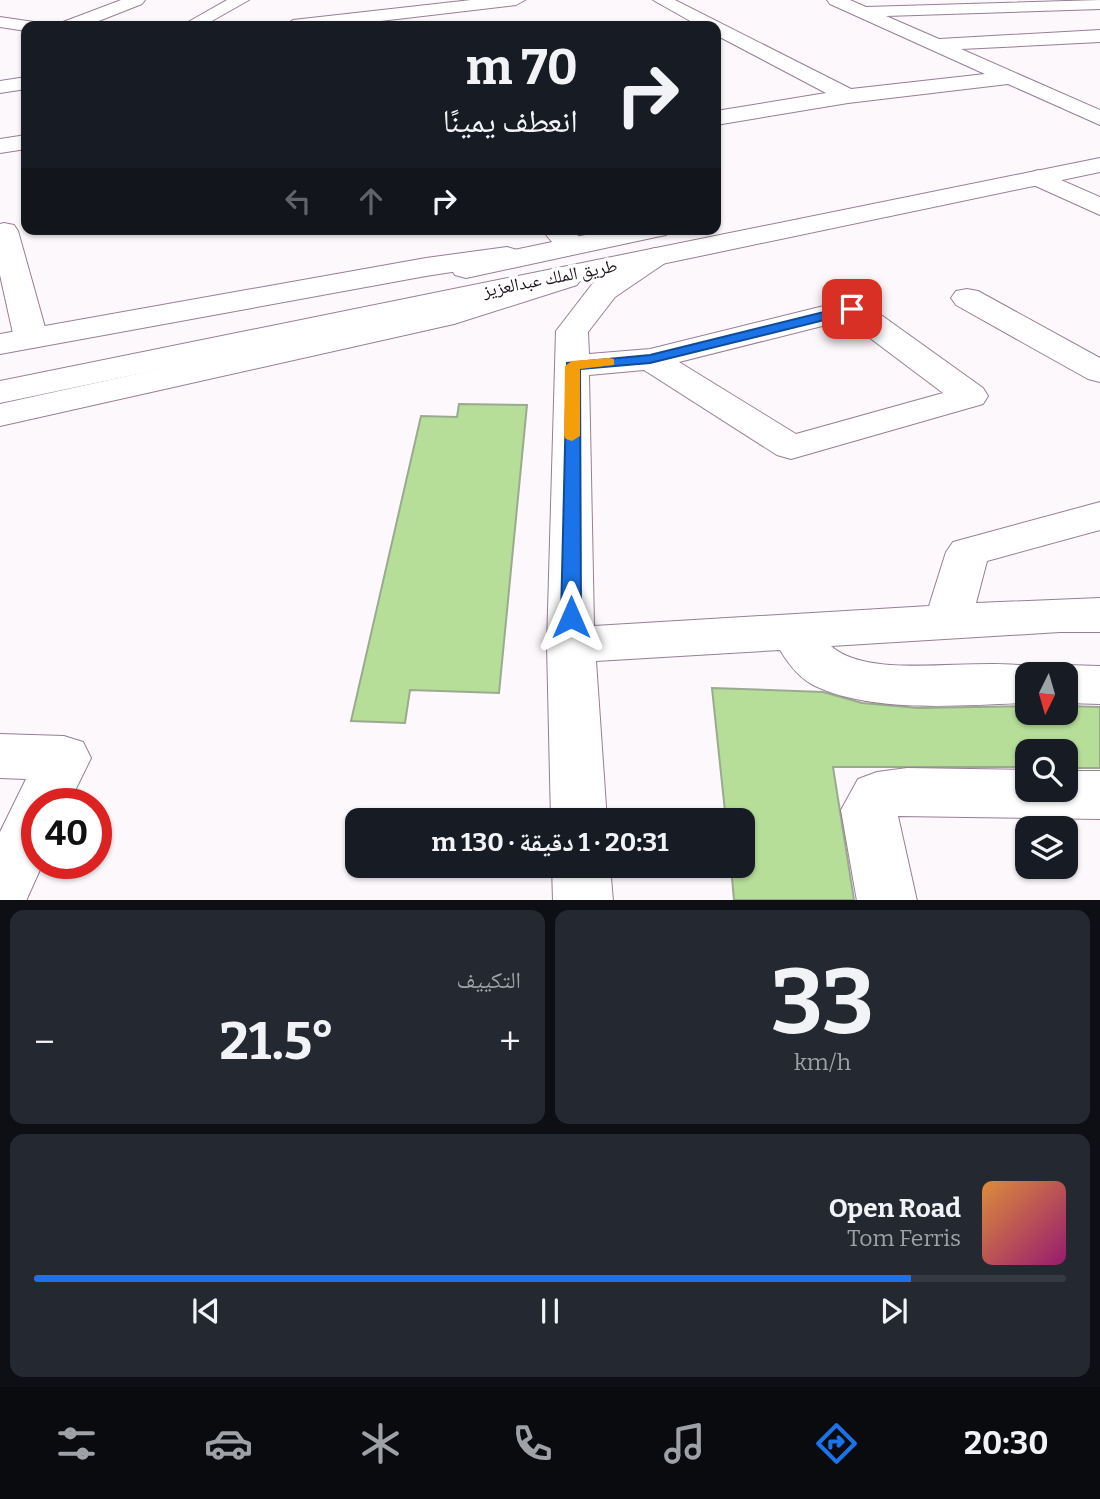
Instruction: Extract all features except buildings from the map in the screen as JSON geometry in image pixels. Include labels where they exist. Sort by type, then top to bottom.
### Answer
[{"type":"main road","points":[[82,21],[136,0]]},
{"type":"main road","points":[[200,21],[240,0]]},
{"type":"main road","points":[[331,0],[355,19]]},
{"type":"main road","points":[[337,21],[479,2],[516,0]]},
{"type":"main road","points":[[662,0],[702,21]]},
{"type":"main road","points":[[836,0],[1100,118]]},
{"type":"main road","points":[[479,2],[511,21]]},
{"type":"main road","points":[[862,12],[1100,4]]},
{"type":"main road","points":[[0,22],[21,25]]},
{"type":"main road","points":[[721,31],[848,96]]},
{"type":"main road","points":[[936,44],[1100,36]]},
{"type":"main road","points":[[721,117],[848,96],[1009,78]]},
{"type":"main road","points":[[0,87],[21,84]]},
{"type":"main road","points":[[1048,95],[1100,93]]},
{"type":"main road","points":[[935,174],[1100,142]]},
{"type":"main road","points":[[0,146],[21,143]]},
{"type":"main road","name":"طريق الملك عبدالعزيز","points":[[721,232],[1100,165]]},
{"type":"main road","points":[[1038,178],[1100,207]]},
{"type":"main road","points":[[10,230],[31,338]]},
{"type":"main road","name":"طريق الملك عبدالعزيز","points":[[0,370],[566,249],[655,243],[702,235]]},
{"type":"main road","points":[[578,808],[571,645],[572,331],[604,290],[655,243]]},
{"type":"main road","points":[[0,344],[426,267],[566,249]]},
{"type":"main road","points":[[0,415],[454,314],[566,249]]},
{"type":"main road","name":"طريق الملك عبدالعزيز","points":[[0,392],[566,249]]},
{"type":"main road","points":[[967,298],[1100,372]]},
{"type":"main road","points":[[572,366],[650,359],[852,309],[970,396],[791,447],[650,359]]},
{"type":"main road","points":[[948,621],[968,552],[1100,516]]},
{"type":"main road","points":[[571,645],[948,621],[1100,615]]},
{"type":"main road","points":[[793,631],[805,652],[831,672],[881,683],[1015,684]]},
{"type":"main road","points":[[1078,684],[1100,685]]},
{"type":"main road","points":[[0,756],[64,758],[49,788]]},
{"type":"main road","points":[[887,900],[869,810],[877,796],[907,791],[1100,795]]},
{"type":"main road","points":[[0,892],[21,848]]},
{"type":"main road","points":[[582,878],[583,900]]},
{"type":"slow traffic","points":[[572,436],[572,366],[609,362]]},
{"type":"route","points":[[571,617],[572,366],[650,359],[852,309]]}]
